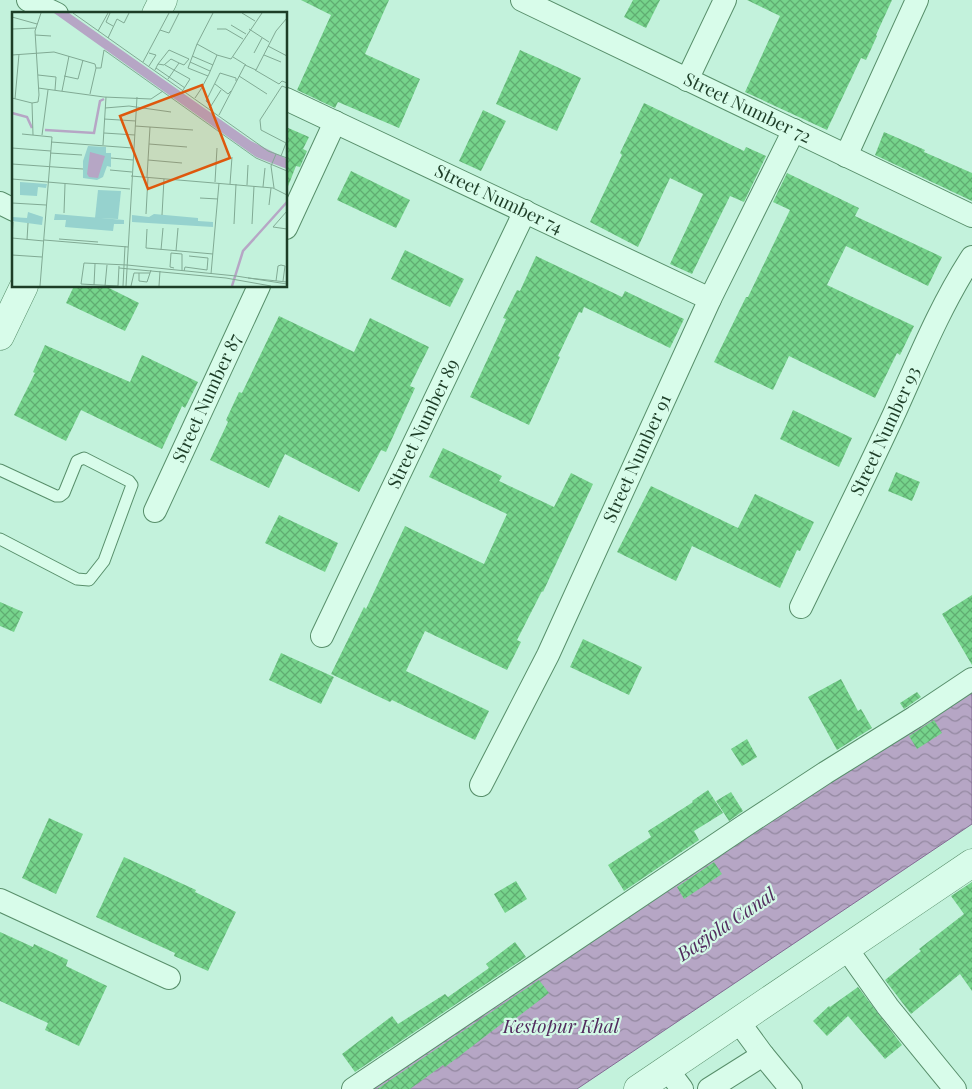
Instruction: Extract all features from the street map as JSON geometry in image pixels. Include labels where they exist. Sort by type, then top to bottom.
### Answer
[{"type":"street","points":[[28,0],[53,12]]},
{"type":"street","points":[[157,12],[163,0]]},
{"type":"street","points":[[687,80],[725,0]]},
{"type":"street","points":[[846,156],[917,0]]},
{"type":"street","name":"Street Number 72","points":[[537,3],[687,80],[972,216]]},
{"type":"street","name":"Street Number 74","points":[[288,100],[710,299]]},
{"type":"street","points":[[288,224],[335,122]]},
{"type":"street","name":"Street Number 91","points":[[481,785],[548,655],[710,299],[794,130]]},
{"type":"street","points":[[0,203],[12,209]]},
{"type":"street","name":"Street Number 89","points":[[322,636],[525,211]]},
{"type":"street","name":"Street Number 93","points":[[801,607],[939,316],[958,279],[972,258]]},
{"type":"street","points":[[0,336],[23,288]]},
{"type":"street","name":"Street Number 87","points":[[155,511],[258,288]]},
{"type":"street","points":[[353,1089],[740,828],[916,717],[972,679]]},
{"type":"street","points":[[638,1089],[674,1079],[738,1021],[972,863]]},
{"type":"street","points":[[0,900],[168,978]]},
{"type":"street","points":[[846,948],[888,1007],[955,1089]]},
{"type":"street","points":[[738,1021],[791,1089]]},
{"type":"street","points":[[709,1089],[763,1055]]},
{"type":"lane","points":[[0,470],[56,496],[60,496],[64,493],[77,461],[84,458],[129,481],[132,485],[104,561],[89,580],[77,579],[0,539]]},
{"type":"water","name":"Kestopur Khal","points":[[972,680],[972,824],[577,1089],[356,1089]]},
{"type":"building","points":[[301,0],[389,0],[365,54],[420,79],[399,128],[338,102],[335,108],[297,90],[331,15]]},
{"type":"building","points":[[633,0],[660,0],[646,28],[624,17]]},
{"type":"building","points":[[747,0],[892,0],[866,60],[861,58],[827,130],[745,92],[780,16]]},
{"type":"building","points":[[520,50],[581,78],[557,131],[496,104]]},
{"type":"building","points":[[644,103],[744,151],[746,147],[766,156],[744,202],[730,196],[692,274],[670,264],[703,194],[670,178],[638,247],[590,222]]},
{"type":"building","points":[[483,110],[506,121],[481,171],[459,161]]},
{"type":"building","points":[[288,128],[309,137],[303,149],[307,151],[300,167],[296,166],[288,186]]},
{"type":"building","points":[[884,132],[972,173],[972,201],[875,155]]},
{"type":"building","points":[[351,171],[410,200],[396,228],[337,200]]},
{"type":"building","points":[[787,173],[859,208],[855,216],[942,257],[928,286],[846,246],[827,285],[914,326],[900,355],[897,353],[875,398],[789,356],[773,390],[714,362],[790,210],[773,202]]},
{"type":"building","points":[[405,250],[464,279],[450,307],[391,279]]},
{"type":"building","points":[[536,256],[622,297],[625,291],[684,319],[670,348],[584,307],[582,313],[579,312],[558,356],[560,357],[529,425],[470,397],[506,319],[503,318],[517,290],[520,291]]},
{"type":"building","points":[[73,288],[109,288],[139,303],[125,331],[66,303]]},
{"type":"building","points":[[279,316],[354,352],[370,318],[429,347],[410,386],[415,388],[386,452],[381,450],[359,492],[285,454],[269,488],[210,460],[228,422],[226,420],[239,392],[242,393]]},
{"type":"building","points":[[45,345],[130,382],[142,355],[198,382],[185,408],[182,406],[162,449],[81,410],[66,441],[14,415],[35,373],[33,372]]},
{"type":"building","points":[[793,410],[852,438],[839,467],[780,439]]},
{"type":"building","points":[[443,448],[502,476],[499,481],[554,507],[571,473],[593,484],[543,592],[517,640],[521,642],[507,670],[425,631],[406,671],[489,711],[475,740],[392,700],[390,702],[331,674],[364,607],[366,609],[405,526],[484,564],[507,514],[429,477]]},
{"type":"building","points":[[896,472],[920,482],[912,501],[888,491]]},
{"type":"building","points":[[651,486],[738,528],[755,494],[814,522],[800,551],[797,550],[780,588],[692,546],[676,581],[617,552]]},
{"type":"building","points":[[279,515],[338,543],[325,572],[265,543]]},
{"type":"building","points":[[972,595],[972,665],[942,614]]},
{"type":"building","points":[[0,602],[23,612],[14,632],[0,626]]},
{"type":"building","points":[[583,639],[642,667],[629,695],[570,667]]},
{"type":"building","points":[[281,653],[334,677],[321,704],[269,680]]},
{"type":"building","points":[[841,679],[858,711],[861,709],[872,728],[837,750],[808,697]]},
{"type":"building","points":[[917,692],[921,697],[904,709],[900,703]]},
{"type":"building","points":[[934,720],[942,733],[917,749],[909,736]]},
{"type":"building","points":[[747,739],[757,757],[742,766],[731,749]]},
{"type":"building","points":[[708,790],[723,813],[694,831],[699,840],[624,891],[608,865],[651,837],[648,831]]},
{"type":"building","points":[[731,792],[743,811],[729,821],[716,801]]},
{"type":"building","points":[[49,818],[83,834],[56,894],[22,878]]},
{"type":"building","points":[[124,857],[196,890],[195,892],[236,912],[208,971],[174,956],[175,953],[96,917]]},
{"type":"building","points":[[714,862],[722,874],[684,899],[677,887]]},
{"type":"building","points":[[516,881],[527,899],[505,913],[494,894]]},
{"type":"building","points":[[972,882],[972,991],[960,974],[911,1014],[885,980],[921,951],[919,949],[964,914],[951,896]]},
{"type":"building","points":[[0,932],[33,947],[34,944],[68,960],[66,966],[107,986],[79,1046],[45,1030],[48,1023],[0,1001]]},
{"type":"building","points":[[515,942],[526,957],[355,1072],[342,1054],[392,1016],[398,1024],[445,994],[448,997],[489,968],[486,964]]},
{"type":"building","points":[[539,980],[549,993],[507,1025],[504,1022],[445,1067],[443,1065],[410,1089],[377,1089]]},
{"type":"building","points":[[858,987],[902,1045],[885,1059],[848,1016],[827,1036],[813,1021],[829,1006]]},
{"type":"water label","name":"Bagjola Canal","points":[[726,924]]}]
